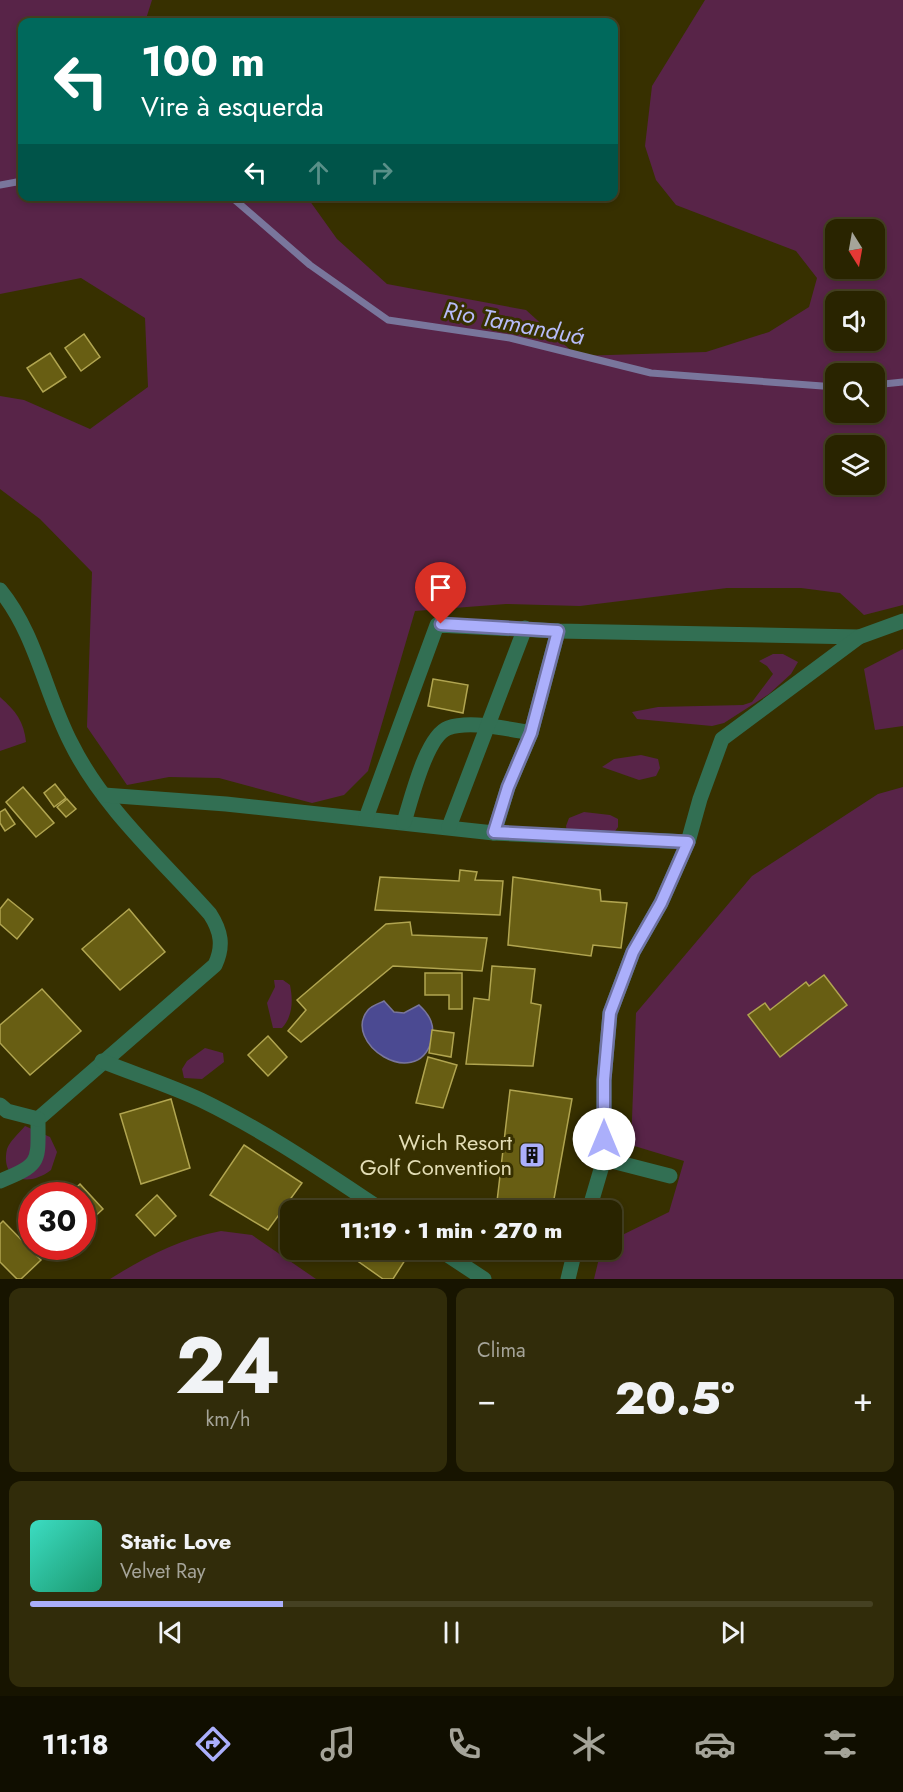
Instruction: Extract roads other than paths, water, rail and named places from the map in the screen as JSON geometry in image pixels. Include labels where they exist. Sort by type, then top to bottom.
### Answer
[{"type":"street","points":[[0,590],[17,610],[71,743],[104,795],[210,914],[221,938],[220,953],[215,965],[38,1119],[38,1153],[28,1170],[0,1181]]},
{"type":"street","points":[[592,1200],[604,1159],[604,1080],[610,1013],[633,952],[661,903],[688,842],[722,739],[859,637],[903,621]]},
{"type":"street","points":[[366,818],[434,627],[441,624],[558,631],[859,637]]},
{"type":"street","points":[[449,827],[525,628]]},
{"type":"street","points":[[494,832],[508,787],[531,733],[558,631]]},
{"type":"street","points":[[404,822],[420,773],[436,736],[448,728],[488,726],[531,733]]},
{"type":"street","points":[[104,795],[366,818],[494,832],[688,842]]},
{"type":"street","points":[[102,1061],[198,1099],[248,1125],[308,1160],[367,1200]]},
{"type":"street","points":[[0,1105],[8,1111],[38,1119]]},
{"type":"street","points":[[604,1159],[670,1176]]},
{"type":"street","points":[[455,1260],[484,1279]]},
{"type":"street","points":[[568,1279],[573,1260]]},
{"type":"waterway","name":"Rio Tamanduá","points":[[0,185],[18,182]]},
{"type":"waterway","name":"Rio Tamanduá","points":[[236,201],[310,265],[388,320],[510,338],[651,373],[825,386]]},
{"type":"waterway","name":"Rio Tamanduá","points":[[885,384],[903,382]]},
{"type":"place","name":"Wich Resort Golf Convention","points":[[532,1155]]}]
